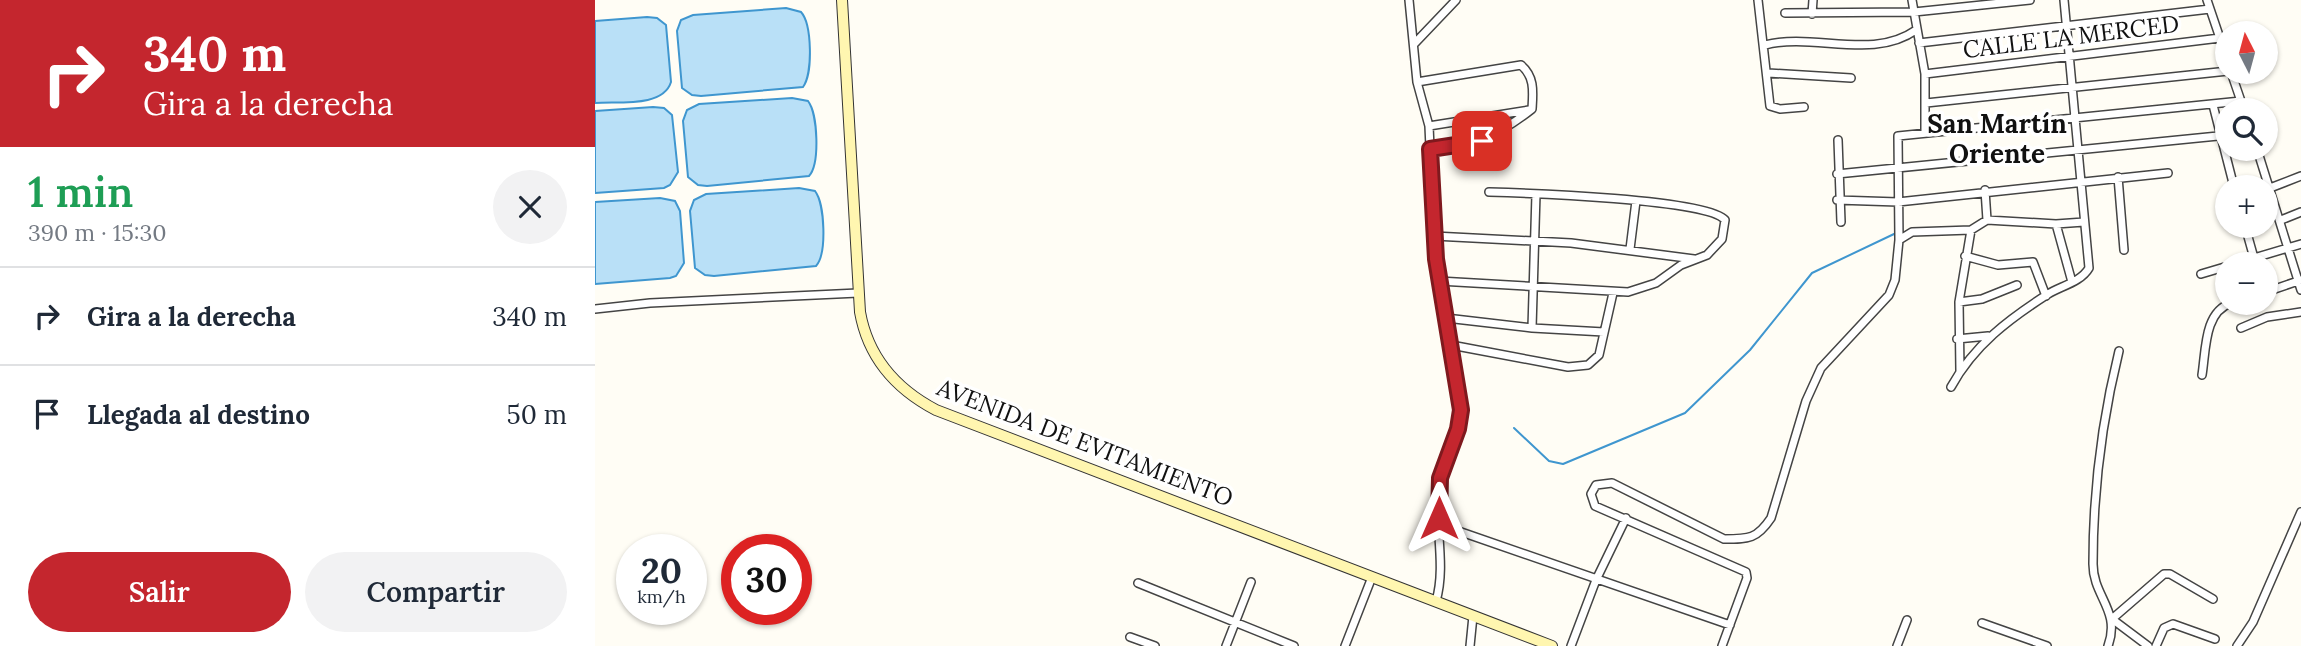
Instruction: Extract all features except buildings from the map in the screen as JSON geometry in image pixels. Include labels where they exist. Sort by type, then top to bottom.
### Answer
[{"type":"street","name":"AVENIDA DE EVITAMIENTO","points":[[842,0],[862,325],[874,354],[887,373],[916,400],[936,410],[1552,646]]},
{"type":"street","points":[[1409,0],[1417,82],[1429,126],[1434,236],[1460,417],[1440,478],[1436,601]]},
{"type":"street","points":[[1415,43],[1456,0]]},
{"type":"street","points":[[1758,0],[1770,106],[1780,109],[1804,107]]},
{"type":"street","points":[[1812,15],[1813,0]]},
{"type":"street","points":[[1912,0],[1925,74],[1925,134]]},
{"type":"street","points":[[1785,13],[1812,15],[1914,12],[2030,0]]},
{"type":"street","points":[[1951,387],[1960,371],[1988,336],[2046,296],[2086,273],[2090,263],[2064,0]]},
{"type":"street","points":[[2207,0],[2215,24]]},
{"type":"street","points":[[1919,43],[2066,28],[2210,9]]},
{"type":"street","points":[[1765,45],[1784,40],[1878,46],[1900,42],[1916,30]]},
{"type":"street","name":"CALLE LA MERCED","points":[[1925,74],[2215,39]]},
{"type":"street","points":[[1417,82],[1521,65],[1528,71],[1534,85],[1532,109],[1507,129],[1482,141],[1430,149]]},
{"type":"street","points":[[1926,103],[2215,72]]},
{"type":"street","points":[[1768,73],[1851,78]]},
{"type":"street","points":[[1723,646],[1746,572],[1595,506],[1591,494],[1596,485],[1612,483],[1724,539],[1744,539],[1761,533],[1771,518],[1806,401],[1821,369],[1889,295],[1895,280],[1899,240],[1898,136],[2213,105],[2215,117]]},
{"type":"street","points":[[1429,126],[1532,109]]},
{"type":"street","points":[[1837,174],[1900,170],[2215,136]]},
{"type":"street","points":[[1838,140],[1837,200],[1840,222]]},
{"type":"street","points":[[1837,200],[1898,202],[1985,190],[2168,173]]},
{"type":"street","points":[[2278,185],[2301,176]]},
{"type":"street","points":[[2118,177],[2125,250]]},
{"type":"street","points":[[1985,190],[1987,220]]},
{"type":"street","points":[[1439,281],[1627,292],[1655,283],[1681,265],[1696,260],[1717,247],[1724,228],[1722,216],[1713,211],[1636,201],[1489,192]]},
{"type":"street","points":[[1532,328],[1536,194]]},
{"type":"street","points":[[1630,249],[1636,201]]},
{"type":"street","points":[[2278,211],[2301,290]]},
{"type":"street","points":[[2281,220],[2301,212]]},
{"type":"street","points":[[1899,240],[1912,232],[1971,230],[1987,220],[2056,224],[2084,222]]},
{"type":"street","points":[[2056,224],[2072,282]]},
{"type":"street","points":[[1960,371],[1957,339],[1959,302],[1971,230]]},
{"type":"street","points":[[1434,236],[1535,240],[1630,249],[1696,260]]},
{"type":"street","points":[[2274,252],[2301,244]]},
{"type":"street","points":[[1965,256],[1998,265],[2032,262],[2046,296]]},
{"type":"street","points":[[2201,274],[2215,270]]},
{"type":"street","points":[[2278,288],[2299,281]]},
{"type":"street","points":[[1959,302],[1982,299],[2017,285]]},
{"type":"street","points":[[595,309],[650,303],[858,293]]},
{"type":"street","points":[[1451,345],[1568,367],[1588,365],[1599,355],[1613,293]]},
{"type":"street","points":[[2241,328],[2267,317],[2301,312]]},
{"type":"street","points":[[2202,375],[2215,313]]},
{"type":"street","points":[[1447,318],[1532,328],[1604,332]]},
{"type":"street","points":[[1957,339],[1988,336]]},
{"type":"street","points":[[2119,351],[2096,463],[2093,567],[2097,585],[2112,619],[2148,646]]},
{"type":"street","points":[[2237,646],[2253,622],[2301,513]]},
{"type":"street","points":[[1571,646],[1596,580],[1626,518]]},
{"type":"street","points":[[1438,524],[1730,625]]},
{"type":"street","points":[[2108,646],[2112,619],[2167,573],[2213,598]]},
{"type":"street","points":[[1345,646],[1372,577]]},
{"type":"street","points":[[1226,646],[1251,582]]},
{"type":"street","points":[[1138,583],[1236,625],[1294,646]]},
{"type":"street","points":[[1470,646],[1473,616]]},
{"type":"street","points":[[1897,646],[1907,620]]},
{"type":"street","points":[[1982,623],[2047,646]]},
{"type":"street","points":[[2156,646],[2164,628],[2172,624],[2215,639]]},
{"type":"street","points":[[1130,637],[1155,646]]},
{"type":"water","points":[[786,8],[801,12],[807,27],[810,61],[803,87],[701,96],[692,95],[682,88],[677,31],[681,20],[693,15]]},
{"type":"water","points":[[657,18],[666,25],[671,82],[659,96],[649,100],[595,103],[595,21]]},
{"type":"water","points":[[792,98],[808,101],[814,117],[816,150],[813,170],[809,176],[707,186],[698,185],[688,177],[683,121],[687,110],[699,104]]},
{"type":"water","points":[[664,108],[672,115],[678,172],[670,185],[664,188],[595,193],[595,111]]},
{"type":"water","points":[[799,188],[815,191],[821,207],[823,240],[820,260],[816,266],[714,276],[705,275],[695,268],[690,211],[694,200],[706,194]]},
{"type":"water","points":[[660,198],[675,201],[680,211],[684,263],[676,276],[595,284],[595,202]]},
{"type":"waterway","points":[[1514,428],[1549,461],[1563,464],[1685,413],[1750,350],[1812,273],[1894,234]]},
{"type":"district","name":"San Martín Oriente","points":[[1997,139]]},
{"type":"route","points":[[1439,518],[1440,478],[1458,429],[1461,410],[1436,259],[1430,149],[1482,141]]}]
